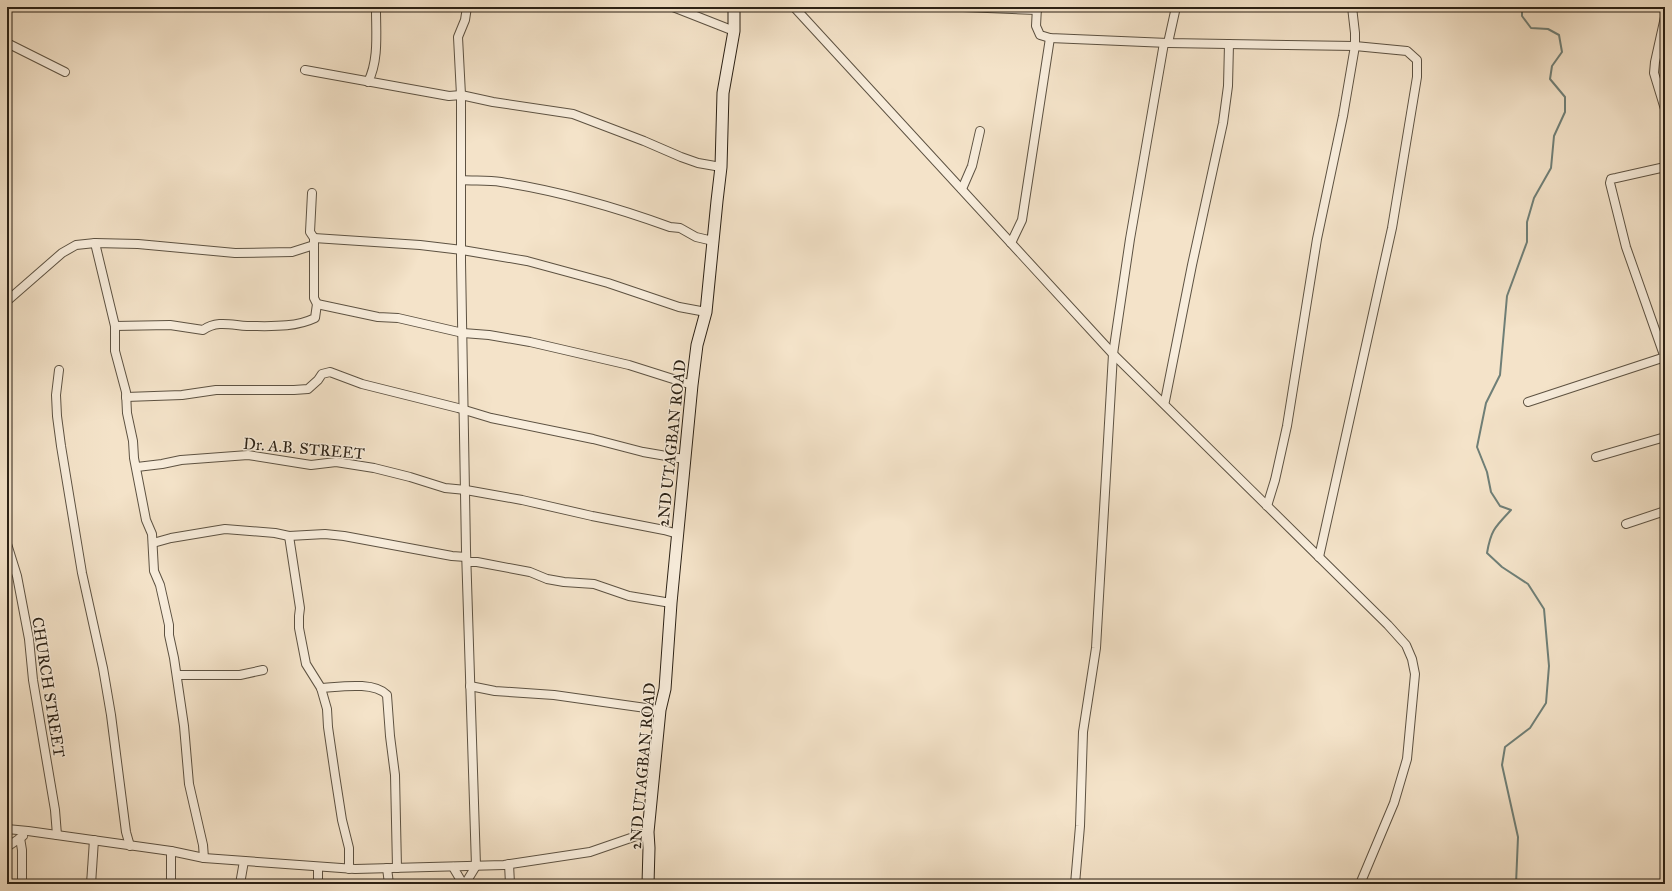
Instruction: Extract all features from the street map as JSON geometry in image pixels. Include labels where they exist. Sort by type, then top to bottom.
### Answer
[{"type":"street","points":[[453,867],[464,884],[476,866],[466,560],[461,95],[458,37],[465,20],[467,7]]},
{"type":"street","points":[[673,7],[734,31]]},
{"type":"street","name":"2ND UTAGBAN ROAD","points":[[648,884],[648,832],[660,710],[665,689],[684,459],[697,345],[706,312],[721,167],[723,93],[734,31],[734,7]]},
{"type":"street","points":[[794,7],[1113,354],[1388,625],[1406,645],[1412,659],[1415,674],[1407,759],[1394,803],[1360,884]]},
{"type":"street","points":[[963,7],[1037,9],[1036,26],[1040,35],[1050,38],[1166,43],[1355,46],[1407,51],[1417,60],[1417,76],[1392,228],[1319,557]]},
{"type":"street","points":[[1075,884],[1080,826],[1083,732],[1096,648],[1113,354],[1130,239],[1166,43],[1176,7]]},
{"type":"street","points":[[1267,506],[1275,480],[1287,426],[1317,239],[1343,116],[1355,46],[1356,33],[1352,7]]},
{"type":"street","points":[[368,82],[373,72],[376,45],[376,10]]},
{"type":"street","points":[[1665,17],[1654,73],[1665,109]]},
{"type":"street","points":[[1012,243],[1022,220],[1050,38]]},
{"type":"street","points":[[7,43],[65,72]]},
{"type":"street","points":[[1165,401],[1192,265],[1223,123],[1228,86],[1229,44]]},
{"type":"street","points":[[306,70],[449,96],[461,95],[493,102],[573,114],[681,157],[698,163],[721,167]]},
{"type":"street","points":[[962,189],[972,166],[980,131]]},
{"type":"street","points":[[1528,402],[1665,357],[1626,247],[1610,183],[1611,179],[1665,167]]},
{"type":"street","points":[[461,180],[500,182],[574,197],[609,206],[670,227],[680,228],[696,237],[713,241]]},
{"type":"street","points":[[115,326],[170,325],[202,330],[211,324],[254,326],[297,324],[315,318],[317,304],[314,298],[314,242],[310,232],[312,193]]},
{"type":"street","points":[[7,301],[62,253],[76,245],[95,243],[138,244],[235,253],[292,252],[314,242],[420,245],[462,250],[527,261],[570,272],[679,307],[706,312]]},
{"type":"street","points":[[95,243],[115,326],[115,351],[126,396],[127,413],[146,520],[154,543],[154,571],[160,585],[169,625],[169,635],[177,675],[184,726],[189,784],[203,845],[204,858]]},
{"type":"street","points":[[317,304],[378,317],[398,318],[463,332],[530,342],[629,365],[692,385]]},
{"type":"street","points":[[59,370],[56,395],[57,416],[78,546],[111,715],[126,832],[130,846]]},
{"type":"street","points":[[126,396],[182,395],[216,390],[308,389],[322,374],[330,372],[362,384],[499,420],[593,439],[643,452],[684,459]]},
{"type":"street","points":[[1596,457],[1665,437]]},
{"type":"street","name":"Dr. A.B. STREET","points":[[137,467],[181,460],[248,455],[312,465],[336,462],[410,477],[445,488],[466,490],[678,534]]},
{"type":"street","points":[[1626,524],[1665,511]]},
{"type":"street","points":[[154,543],[171,538],[225,529],[275,533],[290,536],[325,534],[344,536],[530,572],[547,579],[594,584],[629,596],[671,603]]},
{"type":"street","points":[[290,536],[290,547],[294,562],[300,608],[299,616],[301,641],[306,664],[321,688],[327,709],[328,727],[342,820],[349,848],[349,869]]},
{"type":"street","name":"CHURCH STREET","points":[[7,544],[17,576],[29,639],[33,680],[55,810],[56,835]]},
{"type":"street","points":[[177,675],[240,675],[263,670]]},
{"type":"street","points":[[321,688],[357,686],[382,689],[388,695],[390,736],[395,775],[397,868]]},
{"type":"street","points":[[470,686],[495,691],[554,695],[660,710]]},
{"type":"street","points":[[7,829],[171,851],[204,858],[349,869],[453,867],[509,864],[590,852],[648,832]]},
{"type":"street","points":[[7,847],[28,831]]},
{"type":"street","points":[[20,838],[22,850],[22,884]]},
{"type":"street","points":[[91,884],[94,840]]},
{"type":"street","points":[[171,851],[171,884]]},
{"type":"street","points":[[240,884],[244,861]]},
{"type":"street","points":[[509,864],[510,884]]},
{"type":"street","points":[[318,867],[318,884]]},
{"type":"street","points":[[387,868],[389,884]]},
{"type":"waterway","points":[[1516,884],[1518,837],[1502,765],[1505,747],[1530,728],[1546,703],[1549,666],[1544,609],[1528,584],[1502,567],[1487,553],[1494,529],[1511,510],[1500,506],[1491,492],[1487,472],[1477,447],[1486,403],[1500,375],[1507,296],[1527,242],[1527,222],[1534,198],[1551,168],[1554,136],[1565,112],[1565,97],[1550,79],[1552,66],[1562,52],[1559,35],[1548,29],[1531,28],[1522,16],[1522,7]]}]
